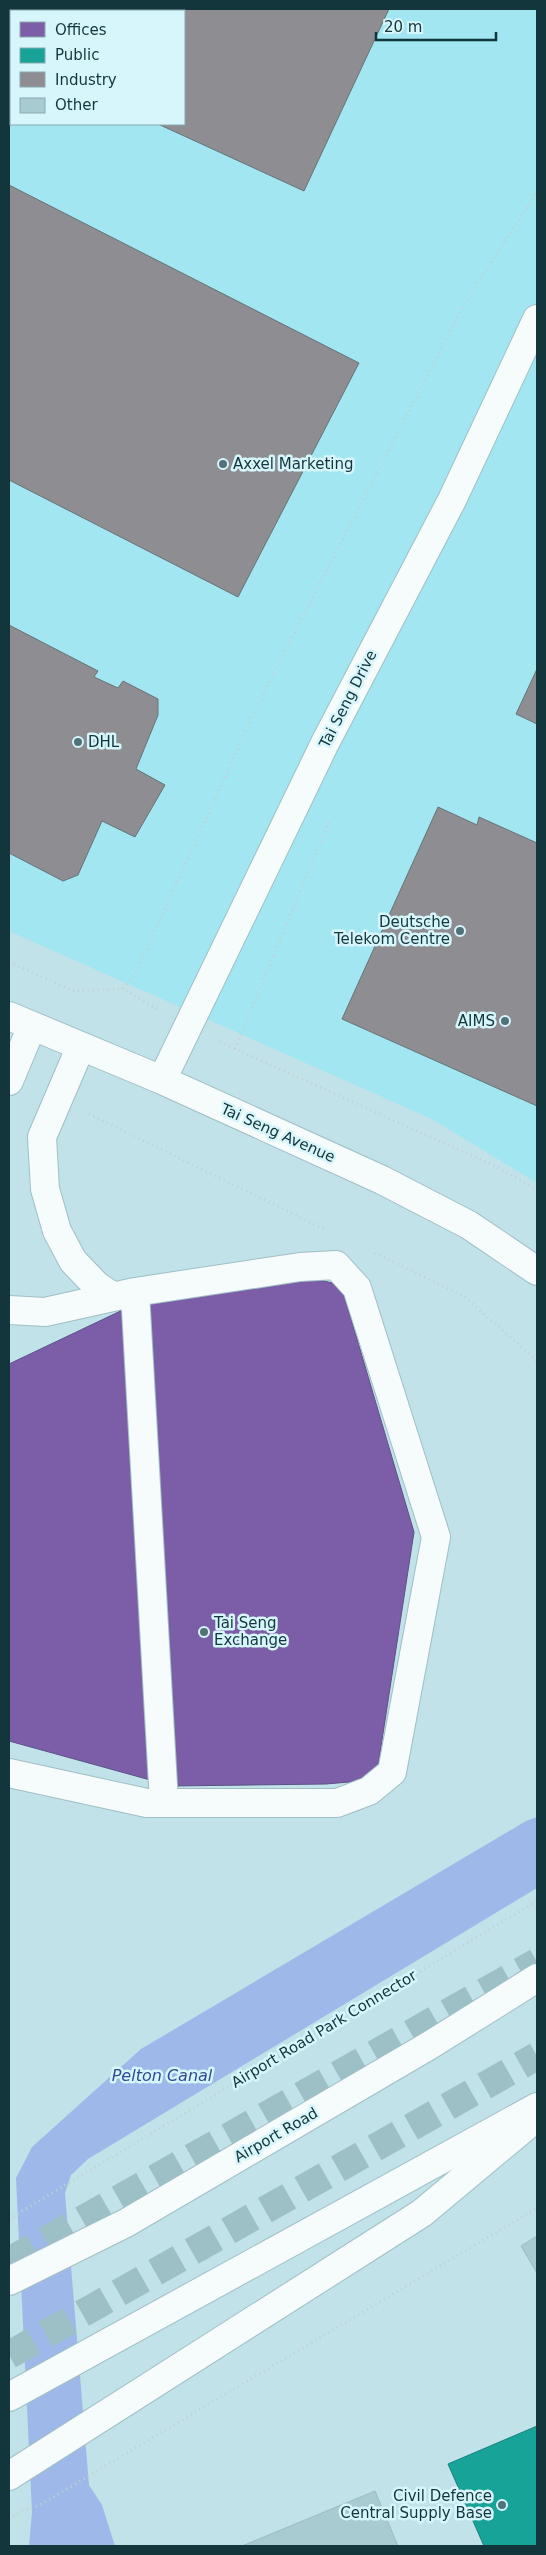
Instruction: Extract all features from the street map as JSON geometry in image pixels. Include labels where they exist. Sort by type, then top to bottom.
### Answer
[{"type":"main road","name":"Tai Seng Drive","points":[[162,1080],[325,743],[452,500],[537,319]]},
{"type":"main road","name":"Tai Seng Avenue","points":[[21,1021],[162,1080],[382,1180],[469,1225],[537,1271]]},
{"type":"main road","points":[[9,1080],[21,1021]]},
{"type":"main road","points":[[81,1046],[42,1137],[45,1189],[57,1231],[73,1261],[96,1285],[124,1294]]},
{"type":"main road","points":[[9,1310],[45,1312],[124,1294],[300,1267],[336,1265],[357,1288],[436,1537],[392,1772],[369,1791],[337,1803],[146,1803],[9,1773]]},
{"type":"main road","points":[[124,1294],[164,1803]]},
{"type":"main road","name":"Airport Road","points":[[9,2280],[126,2223],[430,2045],[537,1978]]},
{"type":"main road","points":[[9,2397],[537,2107]]},
{"type":"main road","points":[[9,2476],[422,2213],[537,2118]]},
{"type":"path","points":[[123,989],[137,970],[268,686],[460,311],[537,192]]},
{"type":"path","points":[[9,962],[74,991],[123,989],[188,1027],[498,1167],[537,1190]]},
{"type":"path","points":[[58,1099],[332,1233]]},
{"type":"path","points":[[367,1250],[465,1297],[537,1361]]},
{"type":"path","name":"Airport Road Park Connector","points":[[9,2219],[537,1901]]},
{"type":"path","points":[[9,2519],[22,2511],[40,2505],[537,2208]]},
{"type":"shaded area","points":[[9,9],[537,9],[537,1183],[432,1119],[9,931]]},
{"type":"water","name":"Pelton Canal","points":[[537,1817],[537,1888],[88,2159],[71,2175],[65,2193],[89,2485],[102,2505],[115,2546],[29,2546],[32,2512],[16,2178],[32,2147],[141,2049],[526,1821]]},
{"type":"building: Offices","name":"Tai Seng Exchange","points":[[312,1278],[332,1283],[344,1295],[414,1532],[378,1766],[361,1781],[326,1784],[172,1786],[9,1741],[9,1364],[129,1307]]},
{"type":"building: Public","name":"Civil Defence Central Supply Base","points":[[537,2426],[537,2546],[484,2546],[448,2464]]},
{"type":"building: Industry","points":[[9,9],[389,9],[304,191],[160,125],[185,125],[185,10],[10,10],[9,55]]},
{"type":"building: Industry","points":[[9,185],[359,363],[238,597],[9,480]]},
{"type":"building: Industry","name":"DHL","points":[[9,625],[98,671],[94,677],[118,688],[123,681],[158,699],[158,715],[136,769],[165,785],[135,837],[102,821],[78,875],[63,881],[9,853]]},
{"type":"building: Industry","points":[[537,669],[537,724],[516,714]]},
{"type":"building: Industry","name":"Deutsche Telekom Centre","points":[[438,807],[477,825],[479,817],[537,843],[537,1106],[342,1019]]},
{"type":"building: Other","points":[[537,2236],[537,2273],[521,2246]]},
{"type":"building: Other","points":[[375,2491],[398,2546],[242,2546]]},
{"type":"tunnel","points":[[9,2261],[537,1962]]},
{"type":"tunnel","points":[[9,2355],[537,2056]]},
{"type":"place","name":"Axxel Marketing","points":[[223,464]]},
{"type":"place","name":"DHL","points":[[78,742]]},
{"type":"place","name":"Deutsche Telekom Centre","points":[[460,931]]},
{"type":"place","name":"AIMS","points":[[505,1021]]},
{"type":"place","name":"Tai Seng Exchange","points":[[204,1632]]},
{"type":"place","name":"Civil Defence Central Supply Base","points":[[502,2505]]}]
